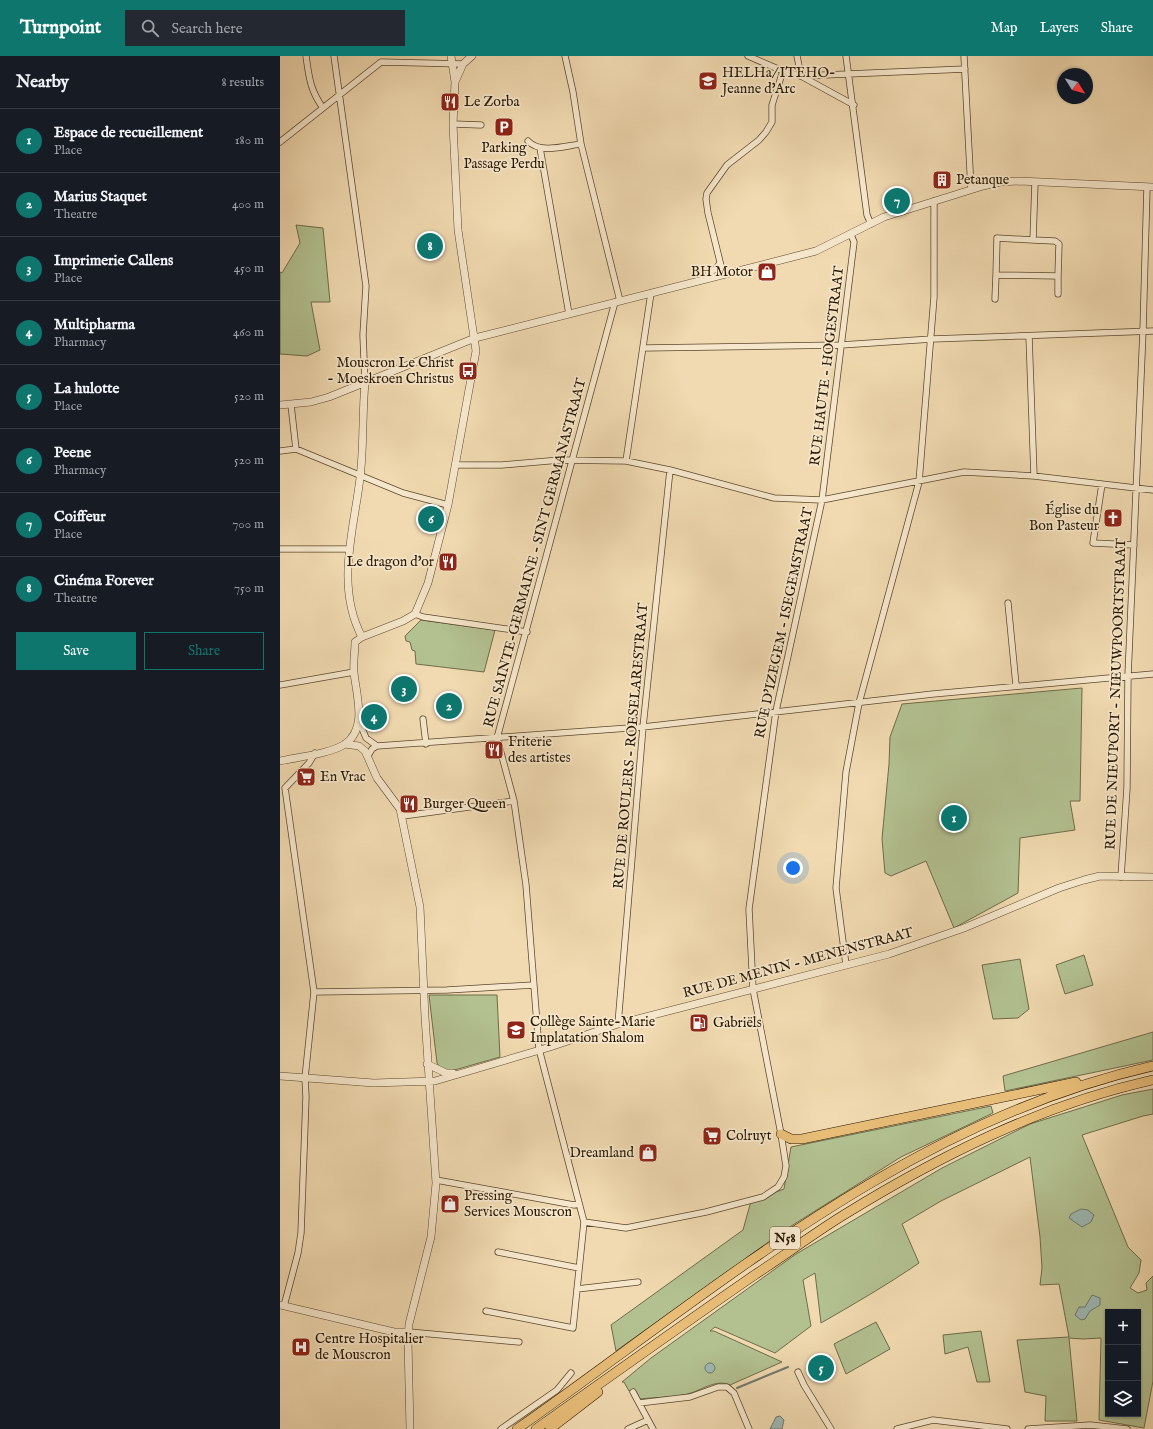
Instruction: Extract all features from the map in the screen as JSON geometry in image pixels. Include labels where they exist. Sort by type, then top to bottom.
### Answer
[{"type":"highway","name":"N58","points":[[517,1429],[738,1270],[828,1208],[911,1160],[952,1138],[1026,1104],[1076,1086],[1153,1066]]},
{"type":"highway","points":[[781,1134],[791,1139],[802,1139],[1124,1073]]},
{"type":"highway","name":"N58","points":[[536,1429],[842,1216],[916,1173],[1000,1130],[1042,1112],[1087,1097],[1153,1080]]},
{"type":"highway","points":[[550,1429],[612,1381],[630,1363]]},
{"type":"street","points":[[306,56],[311,87],[323,108]]},
{"type":"street","points":[[334,56],[366,286],[363,335],[365,383],[360,476],[348,549],[350,602],[354,620],[362,637]]},
{"type":"street","points":[[455,82],[463,64],[472,56]]},
{"type":"street","points":[[565,56],[573,92],[581,144],[617,301]]},
{"type":"street","points":[[748,56],[783,71],[801,76],[854,105]]},
{"type":"street","points":[[797,56],[801,76]]},
{"type":"street","points":[[846,56],[854,105],[867,215],[871,224]]},
{"type":"street","points":[[964,56],[971,189]]},
{"type":"street","points":[[280,142],[381,59],[452,59],[463,64]]},
{"type":"street","points":[[377,746],[366,738],[359,721],[354,672],[356,642],[362,637],[403,621],[415,614],[428,584],[448,505],[476,351],[458,230],[453,124],[455,82],[452,59]]},
{"type":"street","points":[[801,76],[965,69]]},
{"type":"street","points":[[723,274],[708,213],[706,199],[707,193],[727,165],[759,140],[766,132],[772,122],[772,105],[783,71]]},
{"type":"street","points":[[453,124],[481,125]]},
{"type":"street","points":[[528,141],[532,146],[540,148],[581,144]]},
{"type":"street","points":[[540,148],[569,314]]},
{"type":"street","points":[[280,405],[312,402],[365,383],[475,338],[617,301],[651,294],[705,278],[816,251],[851,235],[884,217],[971,189],[1000,182],[1150,187]]},
{"type":"street","points":[[1033,240],[1035,182]]},
{"type":"street","name":"RUE DE NIEUPORT - NIEUWPOORTSTRAAT","points":[[1121,877],[1127,788],[1128,676],[1150,187]]},
{"type":"street","points":[[846,965],[836,888],[846,772],[859,702],[919,482],[932,339],[935,263],[934,201]]},
{"type":"street","name":"RUE HAUTE - HOGESTRAAT","points":[[822,500],[854,242],[851,235]]},
{"type":"street","points":[[994,299],[998,238],[1055,241],[1058,244],[1058,294]]},
{"type":"street","points":[[705,278],[707,273],[716,269],[720,262]]},
{"type":"street","points":[[996,274],[1058,276]]},
{"type":"street","points":[[626,461],[651,294]]},
{"type":"street","name":"RUE SAINTE-GERMAINE - SINT GERMANASTRAAT","points":[[584,1222],[539,1049],[526,885],[514,801],[497,738],[617,301]]},
{"type":"street","points":[[643,348],[841,345],[932,339],[1153,331]]},
{"type":"street","points":[[1029,336],[1034,476]]},
{"type":"street","points":[[291,405],[296,449]]},
{"type":"street","points":[[280,451],[296,449],[403,493],[448,505]]},
{"type":"street","points":[[456,465],[502,465],[573,460],[626,461],[670,470],[774,498],[822,500],[964,472],[1034,476],[1153,490]]},
{"type":"street","name":"RUE DE ROULERS - ROESELARESTRAAT","points":[[618,1024],[644,727],[670,470]]},
{"type":"street","points":[[1102,484],[1093,543],[1134,545]]},
{"type":"street","name":"RUE D'IZEGEM - ISEGEMSTRAAT","points":[[584,1222],[626,1228],[706,1212],[763,1197],[778,1187],[784,1177],[786,1166],[781,1134],[753,989],[749,909],[776,711],[822,500]]},
{"type":"street","points":[[280,549],[348,549]]},
{"type":"street","points":[[1008,603],[1016,685]]},
{"type":"street","points":[[415,614],[423,617],[527,632]]},
{"type":"street","points":[[280,685],[354,672]]},
{"type":"street","points":[[368,756],[372,749],[377,746],[449,743],[468,739],[644,727],[1016,685],[1153,674]]},
{"type":"street","points":[[423,719],[426,744]]},
{"type":"street","points":[[345,744],[355,732],[359,721]]},
{"type":"street","points":[[280,761],[345,744],[359,746],[368,756],[375,775],[396,802],[403,816],[420,907],[427,1064],[436,1180],[431,1237],[412,1312],[409,1332],[410,1429]]},
{"type":"street","points":[[315,753],[309,763],[285,788],[314,992],[305,1078],[301,1233],[298,1253],[282,1305],[394,1332],[519,1342]]},
{"type":"street","points":[[403,816],[514,801]]},
{"type":"street","name":"RUE DE MENIN - MENENSTRAAT","points":[[280,1076],[374,1083],[429,1082],[550,1047],[618,1024],[889,954],[964,928],[1073,883],[1100,876],[1153,877]]},
{"type":"street","points":[[314,992],[423,990],[533,985]]},
{"type":"street","name":"RUE DE MENIN - MENENSTRAAT","points":[[427,1064],[446,1073],[471,1070]]},
{"type":"street","points":[[436,1180],[574,1205],[579,1204]]},
{"type":"street","points":[[486,1311],[572,1328],[584,1222]]},
{"type":"street","points":[[498,1252],[579,1268]]},
{"type":"street","points":[[577,1289],[638,1282]]},
{"type":"street","points":[[798,1372],[804,1386],[831,1429]]},
{"type":"street","points":[[501,1429],[557,1390],[571,1373]]},
{"type":"street","points":[[639,1403],[690,1397],[718,1387],[727,1386],[734,1393],[749,1429]]},
{"type":"street","points":[[633,1392],[653,1429]]},
{"type":"street","points":[[628,1429],[648,1420]]},
{"type":"street","points":[[897,1429],[933,1420],[1007,1429]]},
{"type":"street","points":[[1028,1429],[1090,1425],[1127,1429]]},
{"type":"green space","points":[[296,225],[323,228],[330,302],[311,302],[320,350],[307,356],[280,354],[280,272],[282,273],[300,243]]},
{"type":"green space","points":[[421,620],[495,630],[484,672],[416,664],[415,651],[412,650],[410,642],[406,641],[405,636]]},
{"type":"green space","points":[[1082,688],[1080,801],[1070,801],[1075,830],[1020,838],[1018,893],[954,928],[926,861],[891,876],[885,873],[882,839],[890,737],[902,704]]},
{"type":"green space","points":[[1084,955],[1093,985],[1065,994],[1056,965]]},
{"type":"green space","points":[[1020,959],[1029,1009],[1018,1018],[993,1019],[982,965]]},
{"type":"green space","points":[[429,995],[497,995],[500,1057],[451,1071],[440,1068],[437,1063]]},
{"type":"green space","points":[[1153,1032],[1153,1060],[1005,1091],[1003,1076]]},
{"type":"green space","points":[[1153,1089],[1153,1114],[1082,1135],[1128,1247],[1141,1260],[1139,1273],[1130,1288],[1138,1293],[1147,1290],[1146,1283],[1153,1276],[1153,1381],[1144,1428],[1099,1420],[1101,1338],[1069,1338],[1077,1421],[1045,1421],[1046,1396],[1025,1392],[1017,1340],[1069,1337],[1059,1284],[1040,1285],[1042,1268],[1040,1237],[1030,1157],[941,1201],[902,1224],[919,1263],[883,1287],[821,1323],[815,1273],[803,1280],[811,1326],[775,1353],[715,1327],[710,1331],[714,1331],[782,1362],[730,1385],[720,1383],[710,1385],[679,1396],[640,1399],[634,1389],[629,1391],[624,1382],[622,1382],[651,1358],[796,1254],[942,1168],[1030,1124],[1122,1095]]},
{"type":"green space","points":[[991,1106],[993,1113],[901,1157],[788,1228],[616,1351],[611,1325],[743,1230],[751,1201],[784,1189],[791,1147]]},
{"type":"green space","points":[[876,1322],[890,1349],[846,1374],[834,1344]]},
{"type":"green space","points":[[981,1331],[990,1382],[977,1382],[968,1347],[945,1354],[943,1335]]},
{"type":"water","points":[[1081,1209],[1088,1210],[1094,1215],[1091,1222],[1082,1227],[1069,1218],[1071,1214]]},
{"type":"water","points":[[1092,1295],[1100,1298],[1100,1305],[1090,1311],[1085,1319],[1081,1320],[1075,1315],[1079,1307],[1085,1307]]},
{"type":"water","points":[[822,1354],[826,1356],[827,1361],[831,1365],[830,1369],[818,1359]]},
{"type":"water","points":[[710,1363],[715,1368],[710,1373],[705,1368]]},
{"type":"water","points":[[780,1416],[784,1420],[782,1429],[770,1429],[776,1417]]},
{"type":"waterway","points":[[737,1388],[788,1367]]},
{"type":"place","name":"HELHa/ ITEHO- Jeanne d'Arc","points":[[708,81]]},
{"type":"place","name":"Le Zorba","points":[[450,102]]},
{"type":"place","name":"Parking Passage Perdu","points":[[504,127]]},
{"type":"place","name":"Petanque","points":[[942,180]]},
{"type":"place","name":"Coiffeur","points":[[897,201]]},
{"type":"place","name":"Cinéma Forever","points":[[430,246]]},
{"type":"place","name":"BH Motor","points":[[767,272]]},
{"type":"place","name":"Mouscron Le Christ - Moeskroen Christus","points":[[468,371]]},
{"type":"place","name":"Église du Bon Pasteur","points":[[1113,518]]},
{"type":"place","name":"Peene","points":[[431,519]]},
{"type":"place","name":"Le dragon d'or","points":[[448,562]]},
{"type":"place","name":"Imprimerie Callens","points":[[404,689]]},
{"type":"place","name":"Marius Staquet","points":[[449,706]]},
{"type":"place","name":"Multipharma","points":[[374,717]]},
{"type":"place","name":"Friterie des artistes","points":[[494,750]]},
{"type":"place","name":"En Vrac","points":[[306,777]]},
{"type":"place","name":"Burger Queen","points":[[409,804]]},
{"type":"place","name":"Espace de recueillement","points":[[954,818]]},
{"type":"place","name":"Gabriëls","points":[[699,1023]]},
{"type":"place","name":"Collège Sainte-Marie Implatation Shalom","points":[[516,1030]]},
{"type":"place","name":"Colruyt","points":[[712,1136]]},
{"type":"place","name":"Dreamland","points":[[648,1153]]},
{"type":"place","name":"Pressing Services Mouscron","points":[[450,1204]]},
{"type":"place","name":"Centre Hospitalier de Mouscron","points":[[301,1347]]},
{"type":"place","name":"La hulotte","points":[[821,1368]]}]
